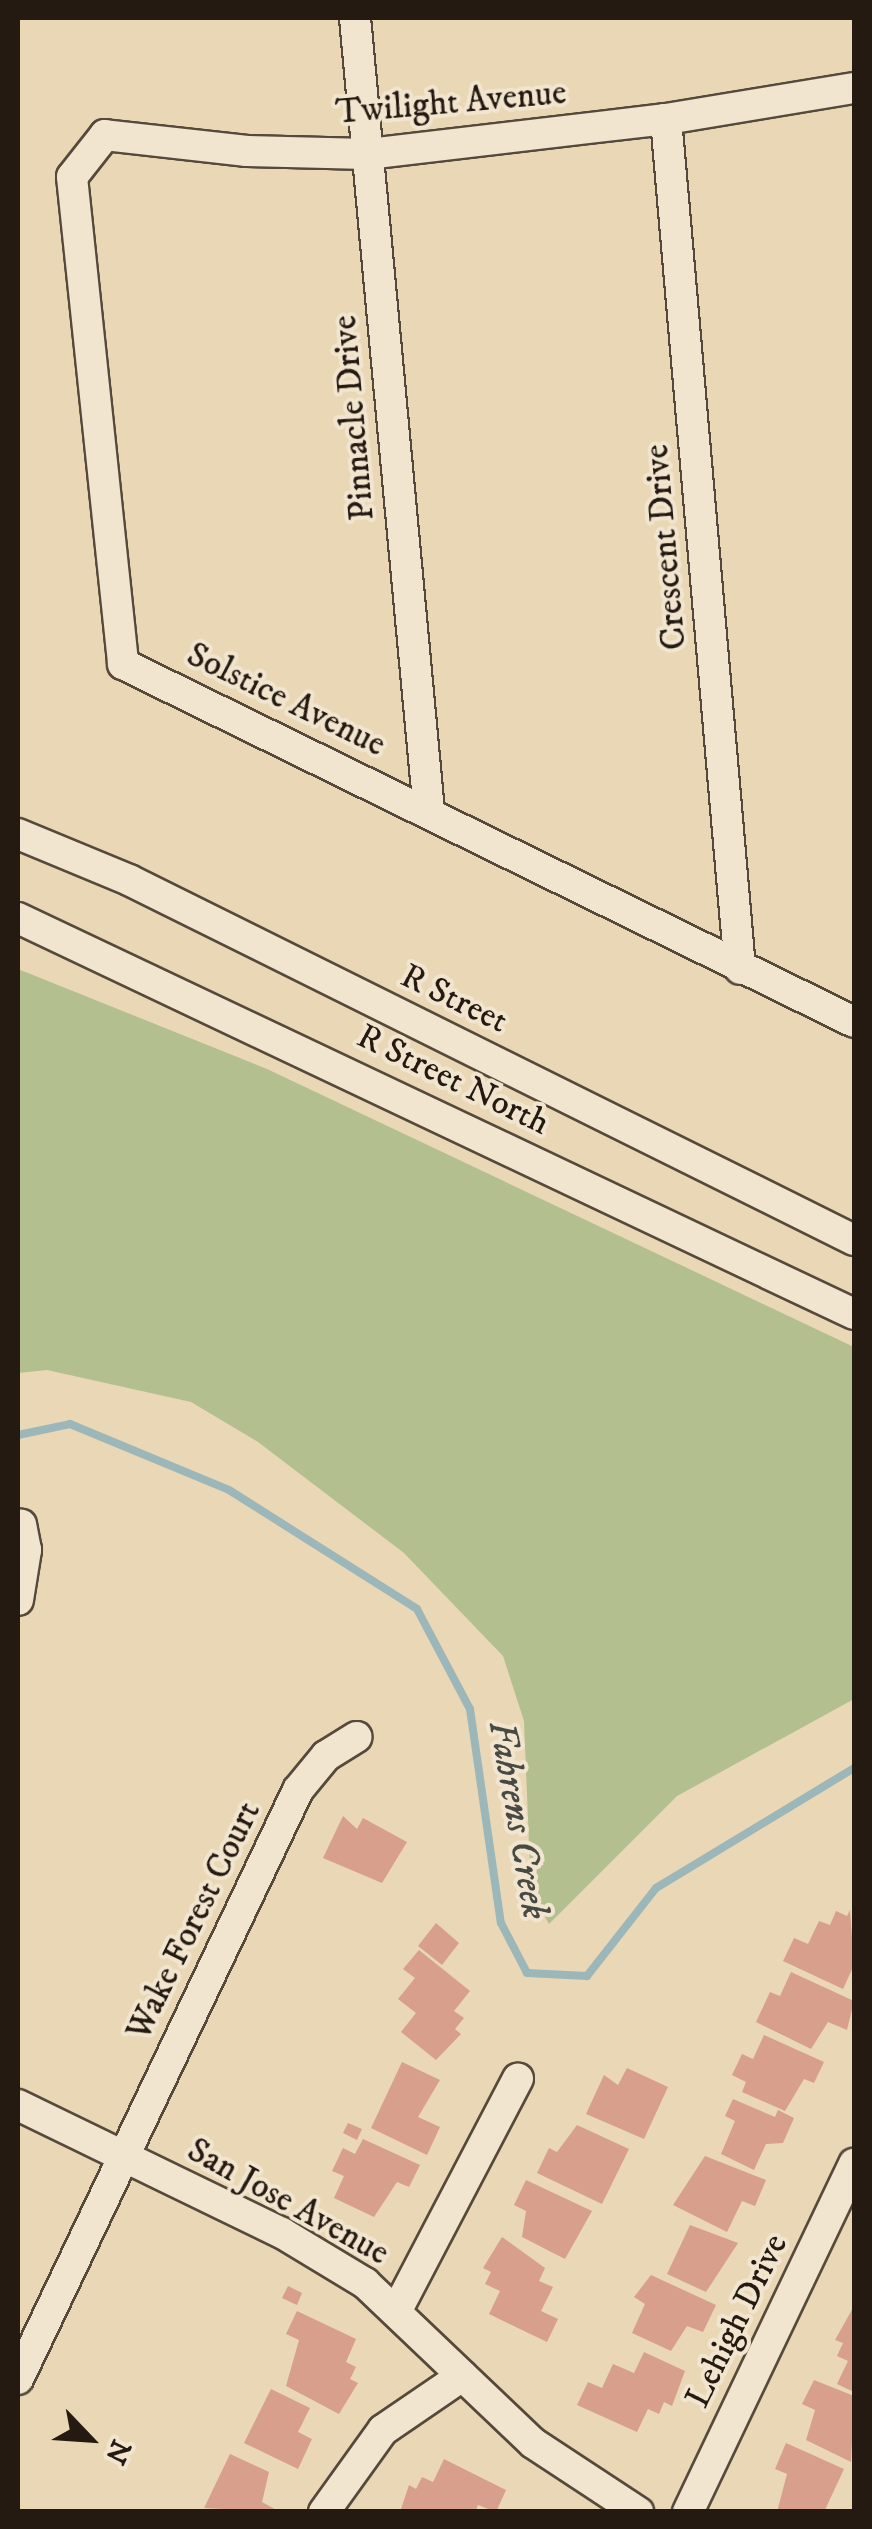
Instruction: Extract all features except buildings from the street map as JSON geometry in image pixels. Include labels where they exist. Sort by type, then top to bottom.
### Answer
[{"type":"street","name":"Pinnacle Drive","points":[[355,18],[429,811]]},
{"type":"street","name":"Twilight Avenue","points":[[72,177],[105,135],[248,151],[367,154],[666,119],[854,88]]},
{"type":"street","name":"Crescent Drive","points":[[666,119],[740,969]]},
{"type":"street","name":"Solstice Avenue","points":[[72,177],[123,664],[854,1022]]},
{"type":"street","name":"R Street","points":[[18,834],[130,880],[854,1240]]},
{"type":"street","name":"R Street North","points":[[18,918],[854,1314]]},
{"type":"street","points":[[18,1600],[26,1550],[21,1524]]},
{"type":"street","name":"Wake Forest Court","points":[[18,2379],[298,1790],[326,1756],[356,1737]]},
{"type":"street","points":[[398,2308],[518,2078]]},
{"type":"street","name":"San Jose Avenue","points":[[18,2104],[282,2233],[398,2308],[462,2376],[533,2442],[638,2512]]},
{"type":"street","name":"Lehigh Drive","points":[[688,2512],[854,2164]]},
{"type":"street","points":[[324,2512],[383,2430],[462,2376]]},
{"type":"green space","points":[[18,969],[267,1069],[854,1347],[854,1699],[677,1796],[549,1924],[531,1892],[524,1721],[503,1656],[404,1553],[258,1442],[191,1402],[47,1370],[18,1373]]},
{"type":"waterway","name":"Fahrens Creek","points":[[18,1435],[70,1424],[229,1490],[417,1609],[470,1709],[501,1923],[527,1973],[587,1976],[656,1888],[854,1768]]}]
